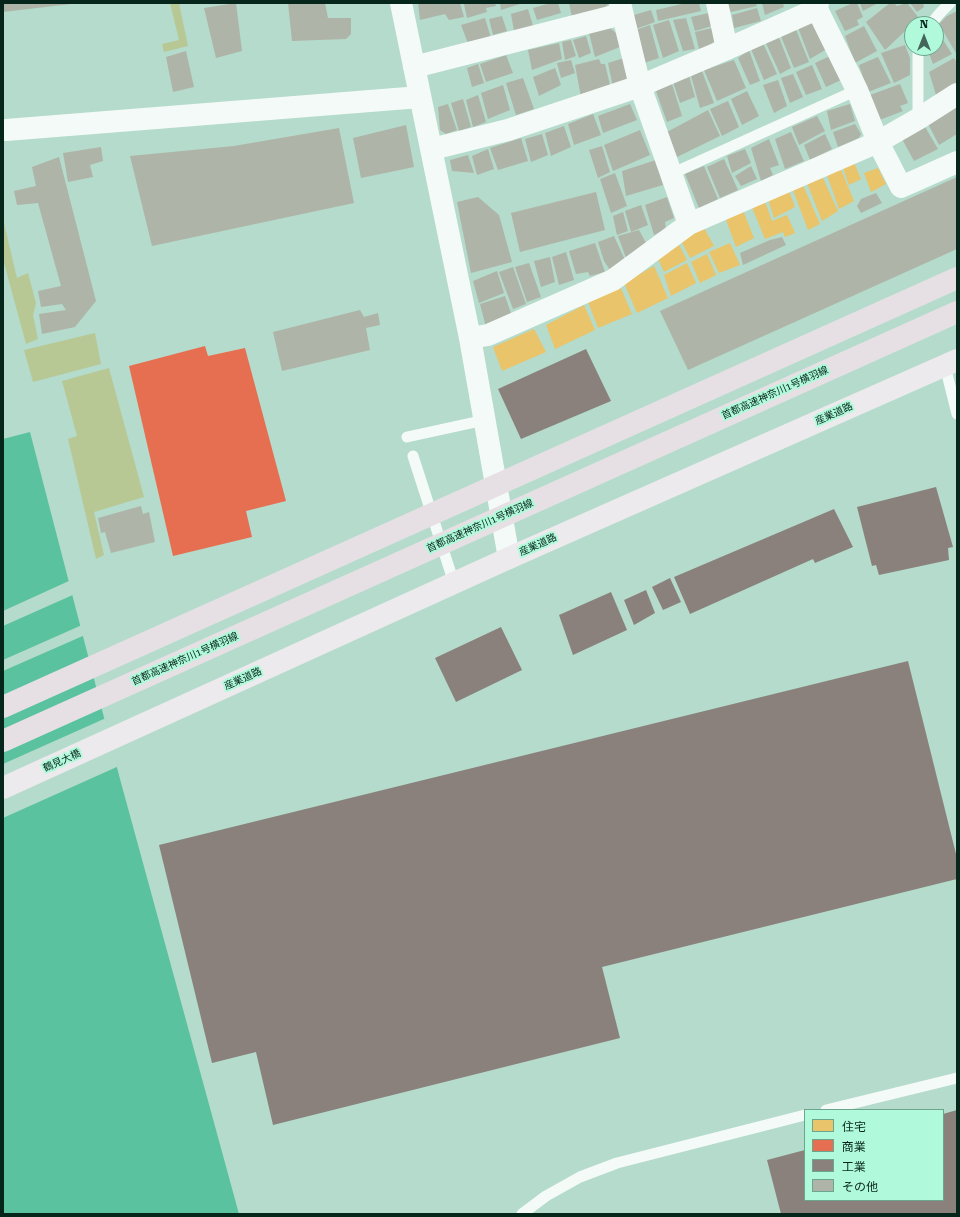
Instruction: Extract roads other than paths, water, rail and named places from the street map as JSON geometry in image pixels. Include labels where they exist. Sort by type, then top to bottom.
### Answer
[{"type":"highway","points":[[3,707],[957,278]]},
{"type":"highway","name":"首都高速神奈川1号横羽線","points":[[3,741],[957,312]]},
{"type":"main road","name":"産業道路","points":[[121,735],[509,558],[951,363]]},
{"type":"main road","name":"鶴見大橋","points":[[3,788],[121,735]]},
{"type":"street","points":[[401,3],[470,338],[509,558]]},
{"type":"street","points":[[717,3],[728,50]]},
{"type":"street","points":[[432,149],[508,130],[640,86],[728,50],[817,6],[857,90],[878,142],[901,187],[957,162]]},
{"type":"street","points":[[414,67],[621,8],[640,86],[689,224]]},
{"type":"street","points":[[470,338],[488,335],[613,280],[689,224],[878,142],[957,94]]},
{"type":"street","points":[[6,130],[420,97]]},
{"type":"lane","points":[[938,16],[950,3]]},
{"type":"lane","points":[[918,56],[918,119]]},
{"type":"lane","points":[[671,174],[857,90]]},
{"type":"lane","points":[[951,363],[957,414]]},
{"type":"lane","points":[[407,437],[485,420]]},
{"type":"lane","points":[[413,456],[454,583]]},
{"type":"lane","points":[[830,1109],[957,1078]]},
{"type":"lane","points":[[522,1214],[546,1196],[580,1177],[617,1163],[804,1115]]}]
